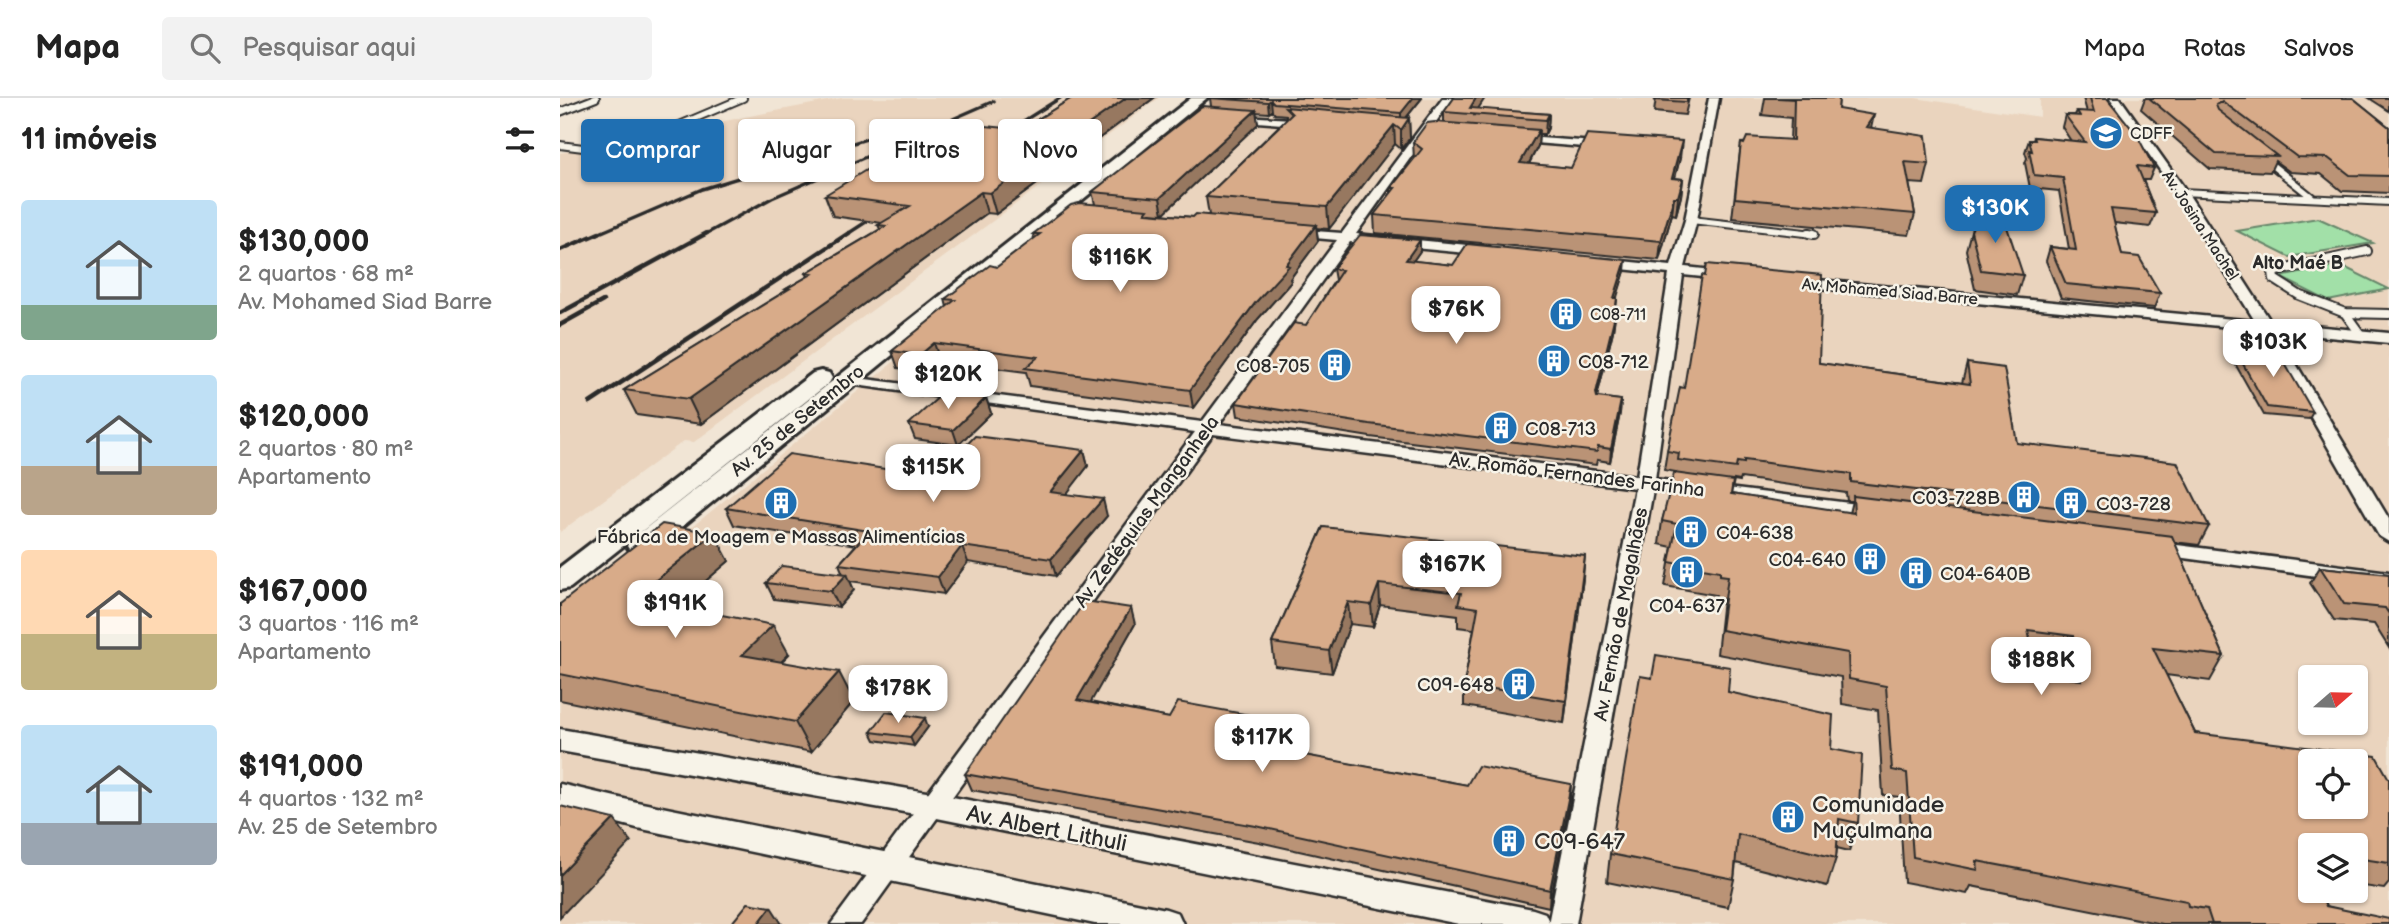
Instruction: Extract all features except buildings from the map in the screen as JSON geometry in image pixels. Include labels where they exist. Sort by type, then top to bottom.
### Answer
[{"type":"main road","name":"Av. 25 de Setembro","points":[[613,568],[1185,107]]},
{"type":"main road","name":"Av. 25 de Setembro","points":[[560,581],[1185,107]]},
{"type":"street","name":"Av. Zedéquias Manganhela","points":[[845,924],[1448,98]]},
{"type":"street","name":"Av. Fernão de Magalhães","points":[[1562,924],[1645,482],[1677,271],[1690,220],[1696,153],[1714,98]]},
{"type":"street","name":"Av. Josina Machel","points":[[2115,98],[2181,192],[2266,326],[2389,536]]},
{"type":"street","points":[[1221,116],[1328,125]]},
{"type":"street","points":[[1502,138],[1622,147]]},
{"type":"street","points":[[1057,209],[1085,212]]},
{"type":"street","points":[[1277,230],[1497,252]]},
{"type":"street","points":[[1580,261],[1745,277]]},
{"type":"street","name":"Av. Mohamed Siad Barre","points":[[1787,281],[2389,338]]},
{"type":"street","name":"Av. Romão Fernandes Farinha","points":[[848,379],[1207,428],[1893,514]]},
{"type":"street","points":[[2141,546],[2389,579]]},
{"type":"street","name":"Av. Albert Lithuli","points":[[560,740],[932,805],[1533,924]]},
{"type":"street","points":[[560,796],[1166,924]]},
{"type":"lane","points":[[560,112],[596,98]]},
{"type":"lane","points":[[561,146],[606,151],[630,146],[743,98]]},
{"type":"lane","points":[[2259,155],[2313,198]]},
{"type":"lane","points":[[2181,192],[2389,202]]},
{"type":"lane","points":[[1690,220],[1814,234]]},
{"type":"lane","points":[[2367,251],[2273,272],[2274,278],[2314,301],[2345,313],[2389,314]]},
{"type":"lane","points":[[2345,313],[2361,335]]},
{"type":"shaded area","points":[[843,98],[1159,98],[1102,140],[1102,119],[998,119],[998,182],[1045,182],[694,442],[684,441],[560,532],[560,153],[581,149],[581,182],[724,182],[724,121]]},
{"type":"shaded area","points":[[1216,98],[1915,98],[2040,117],[2040,98],[2389,98],[2389,924],[560,924],[560,635]]},
{"type":"green space","points":[[2318,218],[2373,243],[2289,257],[2237,231]]},
{"type":"green space","points":[[2340,265],[2389,289],[2328,301],[2280,277]]},
{"type":"railway","points":[[995,139],[1060,98]]},
{"type":"railway","points":[[704,235],[772,198],[994,101]]},
{"type":"railway","points":[[595,235],[702,189],[869,138]]},
{"type":"railway","points":[[846,235],[883,211]]},
{"type":"railway","points":[[560,250],[599,233]]},
{"type":"railway","points":[[560,313],[707,233]]},
{"type":"railway","points":[[590,403],[849,233]]},
{"type":"railway","points":[[560,325],[603,301]]},
{"type":"place","name":"CDFF","points":[[2106,133]]},
{"type":"place","name":"C08-711","points":[[1566,314]]},
{"type":"place","name":"C08-712","points":[[1554,361]]},
{"type":"place","name":"C08-705","points":[[1335,365]]},
{"type":"place","name":"C08-713","points":[[1501,428]]},
{"type":"place","name":"C03-728B","points":[[2024,497]]},
{"type":"place","name":"Fábrica de Moagem e Massas Alimentícias","points":[[781,503]]},
{"type":"place","name":"C03-728","points":[[2071,503]]},
{"type":"place","name":"C04-638","points":[[1691,532]]},
{"type":"place","name":"C04-640","points":[[1870,559]]},
{"type":"place","name":"C04-637","points":[[1687,572]]},
{"type":"place","name":"C04-640B","points":[[1916,573]]},
{"type":"place","name":"C09-648","points":[[1519,684]]},
{"type":"place","name":"Comunidade Muçulmana","points":[[1788,817]]},
{"type":"place","name":"C09-647","points":[[1509,841]]},
{"type":"district","name":"Alto Maé B","points":[[2298,263]]}]
